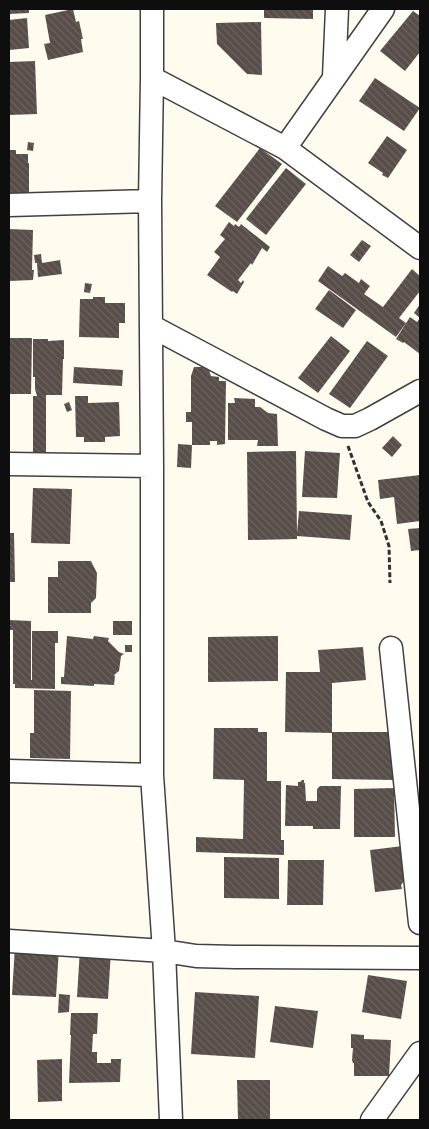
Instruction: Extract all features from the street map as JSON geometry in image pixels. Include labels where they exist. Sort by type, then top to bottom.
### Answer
[{"type":"street","points":[[152,9],[150,201],[152,776],[164,951],[170,1120]]},
{"type":"street","points":[[334,77],[337,9]]},
{"type":"street","points":[[285,148],[383,9]]},
{"type":"street","points":[[152,78],[285,148],[420,248]]},
{"type":"street","points":[[9,205],[150,201]]},
{"type":"street","points":[[151,326],[326,420],[342,426],[355,426],[420,391]]},
{"type":"street","points":[[9,464],[152,466]]},
{"type":"street","points":[[391,648],[420,923]]},
{"type":"street","points":[[9,771],[152,776]]},
{"type":"street","points":[[9,941],[164,951],[196,956],[420,958]]},
{"type":"street","points":[[372,1120],[420,1053]]},
{"type":"path","points":[[342,426],[368,502],[381,521],[389,546],[390,583]]},
{"type":"building","points":[[9,9],[29,9],[29,13],[9,14]]},
{"type":"building","points":[[73,9],[76,22],[79,21],[83,39],[81,39],[83,52],[48,60],[44,44],[50,43],[45,15]]},
{"type":"building","points":[[264,9],[313,9],[313,19],[264,18]]},
{"type":"building","points":[[413,11],[420,16],[420,52],[405,71],[380,51]]},
{"type":"building","points":[[27,18],[29,48],[9,50],[9,20]]},
{"type":"building","points":[[261,22],[262,75],[247,74],[217,44],[216,23]]},
{"type":"building","points":[[35,61],[37,114],[9,115],[9,62]]},
{"type":"building","points":[[375,78],[420,108],[404,131],[359,101]]},
{"type":"building","points":[[387,136],[407,150],[388,178],[368,163]]},
{"type":"building","points":[[28,142],[34,143],[33,151],[27,150]]},
{"type":"building","points":[[260,148],[282,164],[237,222],[215,206]]},
{"type":"building","points":[[9,150],[16,150],[16,154],[28,154],[29,193],[10,193]]},
{"type":"building","points":[[286,168],[306,184],[266,235],[246,219]]},
{"type":"building","points":[[229,222],[239,227],[241,224],[270,247],[267,252],[262,248],[252,265],[251,263],[238,280],[241,283],[243,280],[244,282],[237,294],[207,275],[220,257],[214,252],[225,239],[220,235]]},
{"type":"building","points":[[9,229],[33,230],[33,280],[9,281]]},
{"type":"building","points":[[362,240],[371,246],[359,262],[350,255]]},
{"type":"building","points":[[41,254],[42,263],[60,260],[62,274],[38,277],[37,263],[35,263],[34,255]]},
{"type":"building","points":[[328,266],[342,276],[345,273],[359,283],[361,279],[370,286],[364,294],[383,307],[412,269],[420,276],[420,291],[399,318],[406,323],[396,337],[318,281]]},
{"type":"building","points":[[85,283],[92,284],[90,293],[84,292]]},
{"type":"building","points":[[329,290],[356,310],[343,328],[315,309]]},
{"type":"building","points":[[93,297],[105,297],[105,303],[125,303],[125,323],[119,323],[119,338],[79,337],[80,299],[93,299]]},
{"type":"building","points":[[420,304],[420,318],[414,313]]},
{"type":"building","points":[[410,317],[417,322],[420,318],[420,354],[404,342],[396,339]]},
{"type":"building","points":[[331,336],[350,351],[318,393],[298,378]]},
{"type":"building","points":[[9,338],[32,338],[31,394],[9,394]]},
{"type":"building","points":[[33,339],[48,339],[48,341],[64,340],[62,395],[46,395],[46,454],[33,454],[33,396],[37,396],[35,377],[33,377]]},
{"type":"building","points":[[367,341],[388,356],[350,408],[329,394]]},
{"type":"building","points":[[74,367],[123,370],[122,386],[73,383]]},
{"type":"building","points":[[194,367],[208,367],[211,376],[219,377],[219,381],[226,381],[225,444],[217,445],[217,441],[210,441],[210,445],[192,445],[192,422],[186,422],[186,412],[191,412],[191,376]]},
{"type":"building","points":[[75,396],[88,396],[88,403],[119,402],[120,436],[105,437],[105,442],[84,442],[84,437],[76,437]]},
{"type":"building","points":[[234,398],[255,399],[255,407],[260,407],[268,413],[277,414],[278,446],[257,446],[258,440],[228,440],[228,403],[235,403]]},
{"type":"building","points":[[69,402],[72,410],[67,412],[64,404]]},
{"type":"building","points":[[393,436],[402,445],[392,457],[382,448]]},
{"type":"building","points":[[178,444],[192,445],[191,468],[177,467]]},
{"type":"building","points":[[296,451],[297,533],[299,511],[352,515],[350,540],[297,536],[297,539],[248,540],[247,452]]},
{"type":"building","points":[[305,451],[340,453],[337,498],[302,497]]},
{"type":"building","points":[[420,475],[420,521],[397,524],[394,497],[380,499],[378,480]]},
{"type":"building","points":[[33,488],[72,489],[70,544],[31,543]]},
{"type":"building","points":[[420,528],[420,550],[411,551],[408,529]]},
{"type":"building","points":[[9,533],[14,533],[15,582],[9,582]]},
{"type":"building","points":[[58,561],[91,561],[97,573],[96,598],[91,603],[91,613],[48,613],[48,577],[58,577]]},
{"type":"building","points":[[9,620],[31,621],[31,680],[32,631],[58,631],[58,643],[55,643],[55,689],[15,688],[15,684],[13,684],[13,630],[9,630]]},
{"type":"building","points":[[113,621],[132,621],[132,635],[113,635]]},
{"type":"building","points":[[67,636],[93,639],[94,636],[109,638],[108,641],[119,652],[124,654],[121,656],[119,671],[114,675],[114,685],[61,684],[61,677],[64,677]]},
{"type":"building","points":[[278,636],[278,681],[208,682],[208,637]]},
{"type":"building","points":[[125,645],[132,645],[132,652],[125,652]]},
{"type":"building","points":[[363,647],[366,680],[332,683],[332,733],[285,732],[286,672],[320,672],[318,650]]},
{"type":"building","points":[[34,690],[71,691],[70,759],[30,758],[30,733],[34,733]]},
{"type":"building","points":[[214,728],[258,728],[258,732],[267,732],[267,781],[281,781],[281,840],[284,840],[284,855],[196,852],[196,837],[243,839],[244,780],[213,779]]},
{"type":"building","points":[[332,732],[394,732],[393,780],[332,779]]},
{"type":"building","points":[[302,780],[305,783],[306,801],[317,801],[317,789],[320,786],[341,786],[340,829],[313,829],[313,826],[285,826],[286,785],[298,786],[298,782]]},
{"type":"building","points":[[394,788],[395,837],[354,837],[354,789]]},
{"type":"building","points":[[403,846],[406,866],[403,866],[405,880],[401,885],[402,889],[375,892],[370,850]]},
{"type":"building","points":[[224,857],[279,858],[279,899],[224,898]]},
{"type":"building","points":[[288,860],[324,860],[323,905],[287,905]]},
{"type":"building","points":[[15,946],[59,948],[56,997],[12,995]]},
{"type":"building","points":[[80,949],[111,951],[108,999],[77,997]]},
{"type":"building","points":[[368,975],[407,981],[401,1019],[362,1012]]},
{"type":"building","points":[[195,992],[259,996],[255,1058],[191,1054]]},
{"type":"building","points":[[59,994],[70,995],[69,1012],[58,1013]]},
{"type":"building","points":[[275,1006],[318,1011],[313,1048],[270,1042]]},
{"type":"building","points":[[71,1013],[98,1013],[97,1034],[93,1034],[92,1052],[97,1052],[97,1063],[111,1063],[111,1059],[121,1059],[120,1082],[69,1083]]},
{"type":"building","points":[[351,1034],[364,1035],[364,1039],[391,1040],[389,1076],[354,1076]]},
{"type":"building","points":[[62,1059],[62,1101],[38,1102],[37,1060]]},
{"type":"building","points":[[237,1080],[270,1080],[270,1120],[238,1120]]}]
